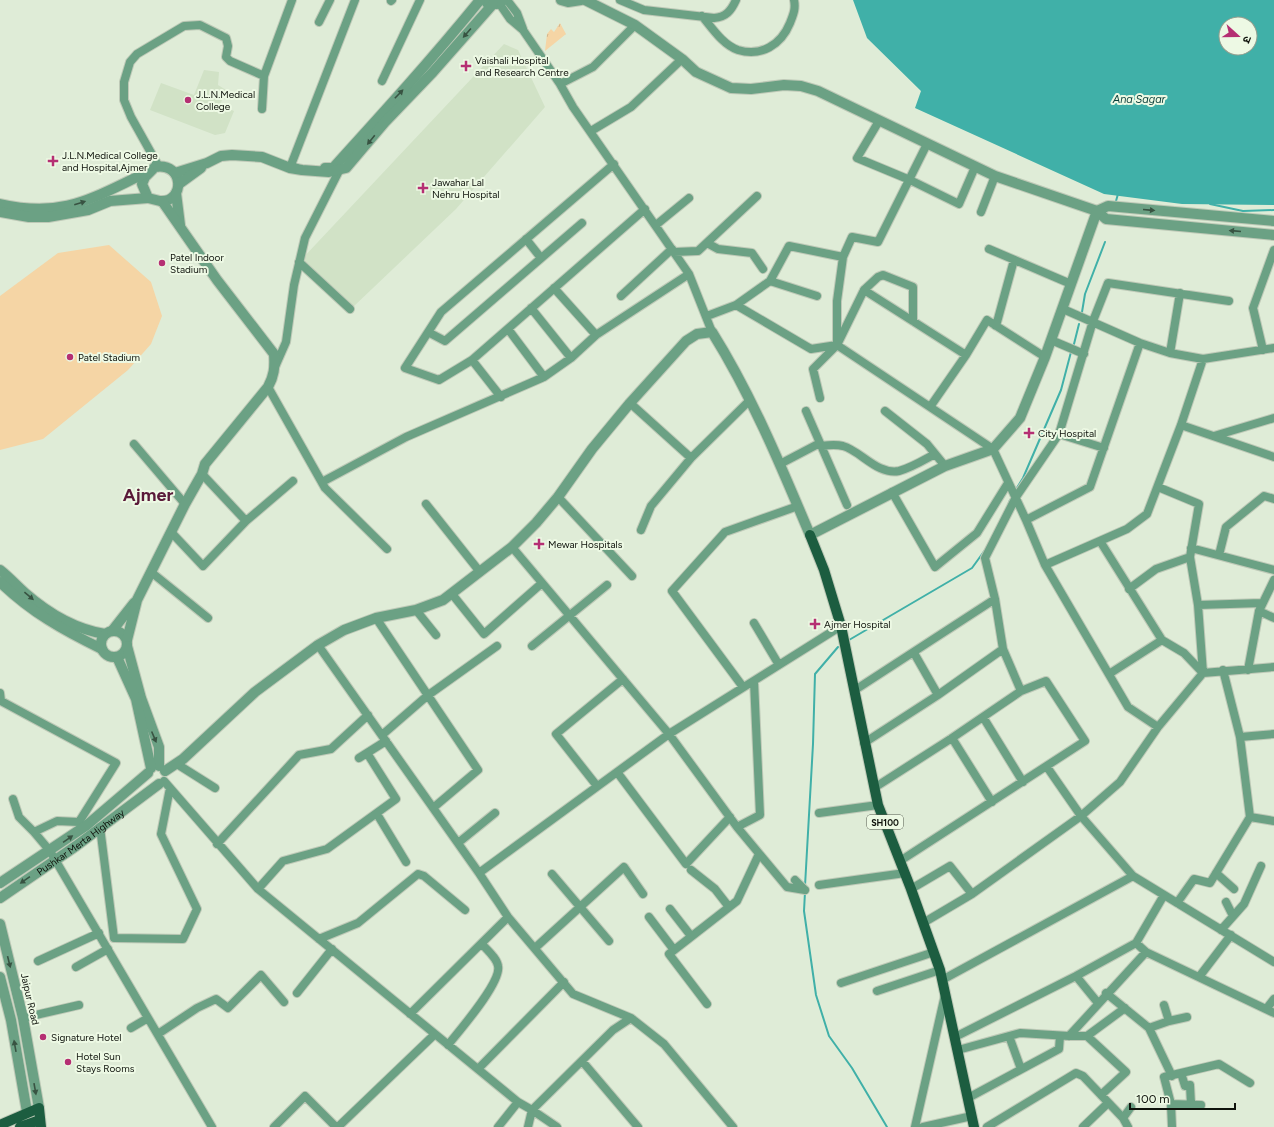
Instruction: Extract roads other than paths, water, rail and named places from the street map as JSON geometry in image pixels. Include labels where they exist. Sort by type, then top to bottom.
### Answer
[{"type":"main road","name":"SH100","points":[[810,535],[824,570],[842,629],[855,690],[864,743],[878,804],[911,889],[941,975],[974,1127]]},
{"type":"main road","points":[[0,1125],[39,1108]]},
{"type":"main road","name":"Jaipur Road","points":[[39,1108],[41,1123]]},
{"type":"main road","points":[[27,1112],[26,1126],[41,1123]]},
{"type":"street","points":[[262,109],[264,76],[292,0]]},
{"type":"street","points":[[319,22],[330,0]]},
{"type":"street","points":[[286,165],[355,0]]},
{"type":"street","points":[[382,81],[420,0]]},
{"type":"street","points":[[430,68],[480,0]]},
{"type":"street","points":[[483,0],[501,2]]},
{"type":"street","points":[[562,0],[568,2],[581,0]]},
{"type":"street","points":[[585,0],[635,25],[682,59],[696,72],[731,88],[751,89],[784,84],[801,86],[818,91],[995,176],[1097,211],[1106,219],[1274,235]]},
{"type":"street","points":[[620,0],[644,10],[714,18],[724,17],[730,12],[736,0]]},
{"type":"street","points":[[702,16],[730,46],[748,52],[761,52],[774,46],[786,32],[796,8],[794,0]]},
{"type":"street","points":[[286,165],[333,168],[430,68],[501,2]]},
{"type":"street","points":[[501,2],[510,18],[523,30],[560,84],[573,107],[689,274],[707,316],[712,332],[734,366],[780,464],[810,535],[945,466],[993,450],[1020,418],[1063,309],[1097,211],[1108,206],[1274,221]]},
{"type":"street","points":[[159,167],[131,117],[124,100],[126,72],[130,62],[137,54],[184,26],[200,25],[226,38],[228,46],[226,57],[230,61],[264,76]]},
{"type":"street","points":[[560,84],[593,68],[635,25]]},
{"type":"street","points":[[591,131],[631,107],[682,59]]},
{"type":"street","points":[[175,174],[207,163],[221,156],[247,155],[262,157],[286,165],[290,168],[302,170],[339,171],[351,164],[382,119]]},
{"type":"street","points":[[879,121],[857,158],[910,180],[959,204],[975,167]]},
{"type":"street","points":[[837,345],[837,301],[843,257],[852,237],[878,242],[927,144]]},
{"type":"street","points":[[0,212],[29,218],[48,217],[88,210],[110,201],[148,198],[162,201],[171,197],[178,188],[207,163]]},
{"type":"street","points":[[614,164],[441,312],[405,368],[439,380],[472,360],[645,209]]},
{"type":"street","points":[[0,204],[34,210],[66,207],[102,195],[159,167],[165,167],[175,174],[178,188],[180,225]]},
{"type":"street","points":[[148,198],[142,184],[150,171]]},
{"type":"street","points":[[275,367],[286,342],[298,262],[308,232],[339,171]]},
{"type":"street","points":[[981,212],[995,176]]},
{"type":"street","points":[[620,296],[673,251],[698,251],[757,196]]},
{"type":"street","points":[[656,225],[689,198]]},
{"type":"street","points":[[1,579],[27,595],[45,614],[102,649],[108,656],[117,657],[124,652],[137,600],[185,504],[202,474],[205,464],[268,387],[274,376],[274,354],[217,280],[162,201]]},
{"type":"street","points":[[1119,220],[1122,208]]},
{"type":"street","points":[[428,332],[445,341],[582,223]]},
{"type":"street","points":[[526,239],[542,258]]},
{"type":"street","points":[[707,243],[718,249],[752,253],[763,269]]},
{"type":"street","points":[[707,316],[736,305],[770,281],[789,246],[843,257]]},
{"type":"street","points":[[990,249],[1071,284]]},
{"type":"street","points":[[1263,350],[1253,308],[1274,250]]},
{"type":"street","points":[[996,326],[1014,260]]},
{"type":"street","points":[[298,262],[350,309]]},
{"type":"street","points":[[318,476],[544,377],[571,358],[596,334],[689,274]]},
{"type":"street","points":[[820,398],[813,369],[837,345],[864,290],[878,277],[883,275],[914,287],[913,321]]},
{"type":"street","points":[[770,281],[817,296]]},
{"type":"street","points":[[1021,691],[1003,649],[995,599],[985,558],[1016,497],[1059,434],[1093,321],[1108,283],[1229,300]]},
{"type":"street","points":[[554,288],[596,334]]},
{"type":"street","points":[[864,290],[966,355]]},
{"type":"street","points":[[1170,353],[1180,293]]},
{"type":"street","points":[[736,305],[811,350],[837,345],[993,450],[1016,497],[1045,565],[1128,706],[1158,727]]},
{"type":"street","points":[[531,308],[571,358]]},
{"type":"street","points":[[1063,309],[1093,321],[1140,344],[1170,353],[1203,359],[1274,348]]},
{"type":"street","points":[[930,407],[966,355],[987,320],[998,317]]},
{"type":"street","points":[[987,320],[1045,357]]},
{"type":"street","points":[[508,329],[544,377]]},
{"type":"street","points":[[199,743],[255,692],[318,646],[344,630],[376,618],[416,610],[443,600],[512,547],[536,523],[558,497],[592,449],[630,403],[686,341],[697,334],[712,332]]},
{"type":"street","points":[[1051,340],[1084,354]]},
{"type":"street","points":[[1026,520],[1090,487],[1140,344]]},
{"type":"street","points":[[1045,565],[1127,529],[1147,514],[1181,424],[1203,359]]},
{"type":"street","points":[[472,360],[501,397]]},
{"type":"street","points":[[268,387],[325,488],[387,549]]},
{"type":"street","points":[[642,530],[651,506],[691,458],[750,400]]},
{"type":"street","points":[[630,403],[691,458]]},
{"type":"street","points":[[806,411],[847,505]]},
{"type":"street","points":[[885,411],[914,432],[945,466]]},
{"type":"street","points":[[1214,436],[1274,418]]},
{"type":"street","points":[[1181,424],[1274,457]]},
{"type":"street","points":[[1231,431],[1243,446]]},
{"type":"street","points":[[1059,434],[1104,448]]},
{"type":"street","points":[[134,444],[185,504]]},
{"type":"street","points":[[780,464],[820,445],[844,446],[871,463],[897,471],[906,469],[935,454]]},
{"type":"street","points":[[202,474],[246,521]]},
{"type":"street","points":[[171,532],[203,566],[246,521],[293,481]]},
{"type":"street","points":[[892,492],[935,567],[977,533],[1008,483]]},
{"type":"street","points":[[1158,487],[1199,504],[1190,557],[1198,605],[1203,674]]},
{"type":"street","points":[[1219,555],[1226,527],[1264,496],[1274,499]]},
{"type":"street","points":[[558,497],[632,576]]},
{"type":"street","points":[[426,504],[480,572]]},
{"type":"street","points":[[743,687],[672,591],[725,532],[798,506]]},
{"type":"street","points":[[1100,541],[1162,640],[1184,653],[1203,674]]},
{"type":"street","points":[[512,547],[669,734],[737,827],[787,887],[805,890],[795,880]]},
{"type":"street","points":[[1191,548],[1274,570]]},
{"type":"street","points":[[1129,589],[1156,569],[1190,557]]},
{"type":"street","points":[[151,572],[208,618]]},
{"type":"street","points":[[1248,670],[1261,607],[1274,580]]},
{"type":"street","points":[[452,594],[484,634],[542,583]]},
{"type":"street","points":[[532,646],[608,586]]},
{"type":"street","points":[[855,690],[995,599]]},
{"type":"street","points":[[102,649],[101,640],[137,600]]},
{"type":"street","points":[[1198,605],[1261,607],[1274,618]]},
{"type":"street","points":[[416,610],[436,634]]},
{"type":"street","points":[[45,614],[80,629],[122,633],[127,643],[141,698],[159,747],[161,834],[197,909],[183,939],[114,938],[100,827]]},
{"type":"street","points":[[376,618],[478,770],[433,808]]},
{"type":"street","points":[[754,623],[778,665]]},
{"type":"street","points":[[479,873],[669,734],[778,665],[842,629]]},
{"type":"street","points":[[1110,674],[1162,640]]},
{"type":"street","points":[[318,646],[479,873],[508,918],[573,994],[631,1018],[664,1044],[733,1127]]},
{"type":"street","points":[[359,758],[384,738],[428,696],[496,646]]},
{"type":"street","points":[[864,743],[938,695],[1003,649]]},
{"type":"street","points":[[914,653],[938,695]]},
{"type":"street","points":[[117,657],[136,699],[160,775],[217,844],[258,889],[518,1102],[557,1127]]},
{"type":"street","points":[[923,923],[972,894],[1081,816],[1120,782],[1158,727],[1203,674],[1223,670],[1248,670],[1274,667]]},
{"type":"street","points":[[1177,903],[1194,880],[1210,883],[1250,817],[1240,737],[1223,670]]},
{"type":"street","points":[[874,788],[952,738],[1021,691],[1046,678],[1085,741],[900,861]]},
{"type":"street","points":[[597,786],[556,734],[624,679]]},
{"type":"street","points":[[737,827],[760,815],[754,681]]},
{"type":"street","points":[[0,693],[1,701],[116,763],[79,822],[57,821],[34,832]]},
{"type":"street","points":[[217,844],[299,755],[331,749],[368,715]]},
{"type":"street","points":[[983,717],[1023,782]]},
{"type":"street","points":[[1240,737],[1274,734]]},
{"type":"street","points":[[952,738],[992,802]]},
{"type":"street","name":"Pushkar Merta Highway","points":[[0,883],[52,856],[100,827],[160,775],[180,753],[199,743]]},
{"type":"street","name":"Pushkar Merta Highway","points":[[0,898],[52,856],[87,825],[177,764],[199,743]]},
{"type":"street","points":[[258,889],[283,861],[327,849],[396,799],[367,753]]},
{"type":"street","points":[[177,764],[214,788]]},
{"type":"street","points":[[1046,767],[1081,816],[1133,876],[1274,962]]},
{"type":"street","points":[[617,772],[686,864],[730,817]]},
{"type":"street","points":[[13,799],[18,817],[34,832],[52,856],[99,933],[212,1127]]},
{"type":"street","points":[[820,813],[878,804]]},
{"type":"street","points":[[458,843],[495,813]]},
{"type":"street","points":[[377,814],[406,862]]},
{"type":"street","points":[[1250,817],[1274,821]]},
{"type":"street","points":[[707,1004],[669,954],[736,902],[759,854]]},
{"type":"street","points":[[911,889],[950,866],[972,894]]},
{"type":"street","points":[[1221,930],[1244,904],[1261,866]]},
{"type":"street","points":[[535,948],[624,867],[643,894]]},
{"type":"street","points":[[691,870],[715,889],[729,907]]},
{"type":"street","points":[[819,885],[905,873]]},
{"type":"street","points":[[1216,873],[1234,889]]},
{"type":"street","points":[[319,939],[358,923],[418,874],[424,876],[464,910]]},
{"type":"street","points":[[552,874],[609,941]]},
{"type":"street","points":[[877,991],[941,975],[1133,876]]},
{"type":"street","points":[[955,1037],[1076,976],[1136,943],[1164,895]]},
{"type":"street","points":[[1226,902],[1233,916]]},
{"type":"street","points":[[670,909],[692,936]]},
{"type":"street","points":[[649,917],[674,950]]},
{"type":"street","points":[[410,1014],[508,918]]},
{"type":"street","name":"Jaipur Road","points":[[0,924],[23,1018],[39,1108]]},
{"type":"street","points":[[38,961],[99,933]]},
{"type":"street","points":[[1199,977],[1231,936]]},
{"type":"street","points":[[1136,943],[1146,952],[1270,1010],[1274,999]]},
{"type":"street","points":[[448,1045],[489,992],[497,976],[499,970],[497,962],[482,944]]},
{"type":"street","points":[[76,967],[108,949]]},
{"type":"street","points":[[297,993],[332,949]]},
{"type":"street","points":[[841,983],[934,952]]},
{"type":"street","points":[[968,1098],[1059,1049],[1064,1036],[1098,1003],[1146,952]]},
{"type":"street","points":[[158,1034],[197,1008],[216,999],[228,1008],[261,975],[284,1002]]},
{"type":"street","points":[[1076,976],[1098,1003]]},
{"type":"street","points":[[0,977],[11,1020],[27,1112]]},
{"type":"street","points":[[478,1069],[564,982]]},
{"type":"street","points":[[915,1127],[945,992]]},
{"type":"street","points":[[1106,993],[1149,1028],[1185,1086],[1190,1085],[1191,1104]]},
{"type":"street","points":[[23,1018],[79,1005]]},
{"type":"street","points":[[1164,1005],[1169,1021]]},
{"type":"street","points":[[958,1050],[1020,1033],[1087,1036],[1125,1008]]},
{"type":"street","points":[[1149,1028],[1187,1017]]},
{"type":"street","points":[[131,1028],[148,1018]]},
{"type":"street","points":[[528,1127],[532,1110],[613,1030],[631,1018]]},
{"type":"street","points":[[274,1127],[305,1096],[337,1127],[346,1124],[435,1034]]},
{"type":"street","points":[[1009,1036],[1021,1069]]},
{"type":"street","points":[[1087,1036],[1126,1072],[1101,1095]]},
{"type":"street","points":[[582,1061],[638,1127]]},
{"type":"street","points":[[1172,1127],[1171,1104],[1164,1077],[1219,1064],[1250,1083]]},
{"type":"street","points":[[987,1127],[1076,1073],[1083,1076],[1108,1104],[1123,1118],[1128,1127]]},
{"type":"street","points":[[498,1127],[518,1102]]},
{"type":"street","points":[[1083,1127],[1108,1104]]},
{"type":"street","points":[[1171,1104],[1201,1105]]},
{"type":"street","points":[[1123,1118],[1131,1107]]},
{"type":"street","points":[[924,1127],[972,1116]]},
{"type":"water","name":"Ana Sagar","points":[[853,0],[1274,0],[1274,205],[1182,204],[1104,194],[915,108],[921,91],[867,38]]},
{"type":"waterway","points":[[1116,201],[1118,194]]},
{"type":"waterway","points":[[1210,204],[1243,211],[1274,210]]},
{"type":"waterway","points":[[1082,312],[1085,294],[1105,242]]},
{"type":"waterway","points":[[1074,344],[1079,324]]},
{"type":"waterway","points":[[1015,491],[1023,478],[1061,390],[1071,352]]},
{"type":"waterway","points":[[1008,505],[1010,500]]},
{"type":"waterway","points":[[849,640],[972,568],[985,550]]},
{"type":"waterway","points":[[805,886],[813,744],[815,674],[838,647]]},
{"type":"waterway","points":[[805,892],[804,911],[816,995],[829,1036],[852,1068],[887,1127]]},
{"type":"place","name":"Vaishali Hospital and Research Centre","points":[[466,66]]},
{"type":"place","name":"J.L.N.Medical College","points":[[188,100]]},
{"type":"place","name":"J.L.N.Medical College and Hospital,Ajmer","points":[[53,161]]},
{"type":"place","name":"Jawahar Lal Nehru Hospital","points":[[423,188]]},
{"type":"place","name":"Patel Indoor Stadium","points":[[162,263]]},
{"type":"place","name":"Patel Stadium","points":[[70,357]]},
{"type":"place","name":"City Hospital","points":[[1029,433]]},
{"type":"place","name":"Mewar Hospitals","points":[[539,544]]},
{"type":"place","name":"Ajmer Hospital","points":[[815,624]]},
{"type":"place","name":"Signature Hotel","points":[[43,1037]]},
{"type":"place","name":"Hotel Sun Stays Rooms","points":[[68,1062]]},
{"type":"district","name":"Ajmer","points":[[148,495]]}]
